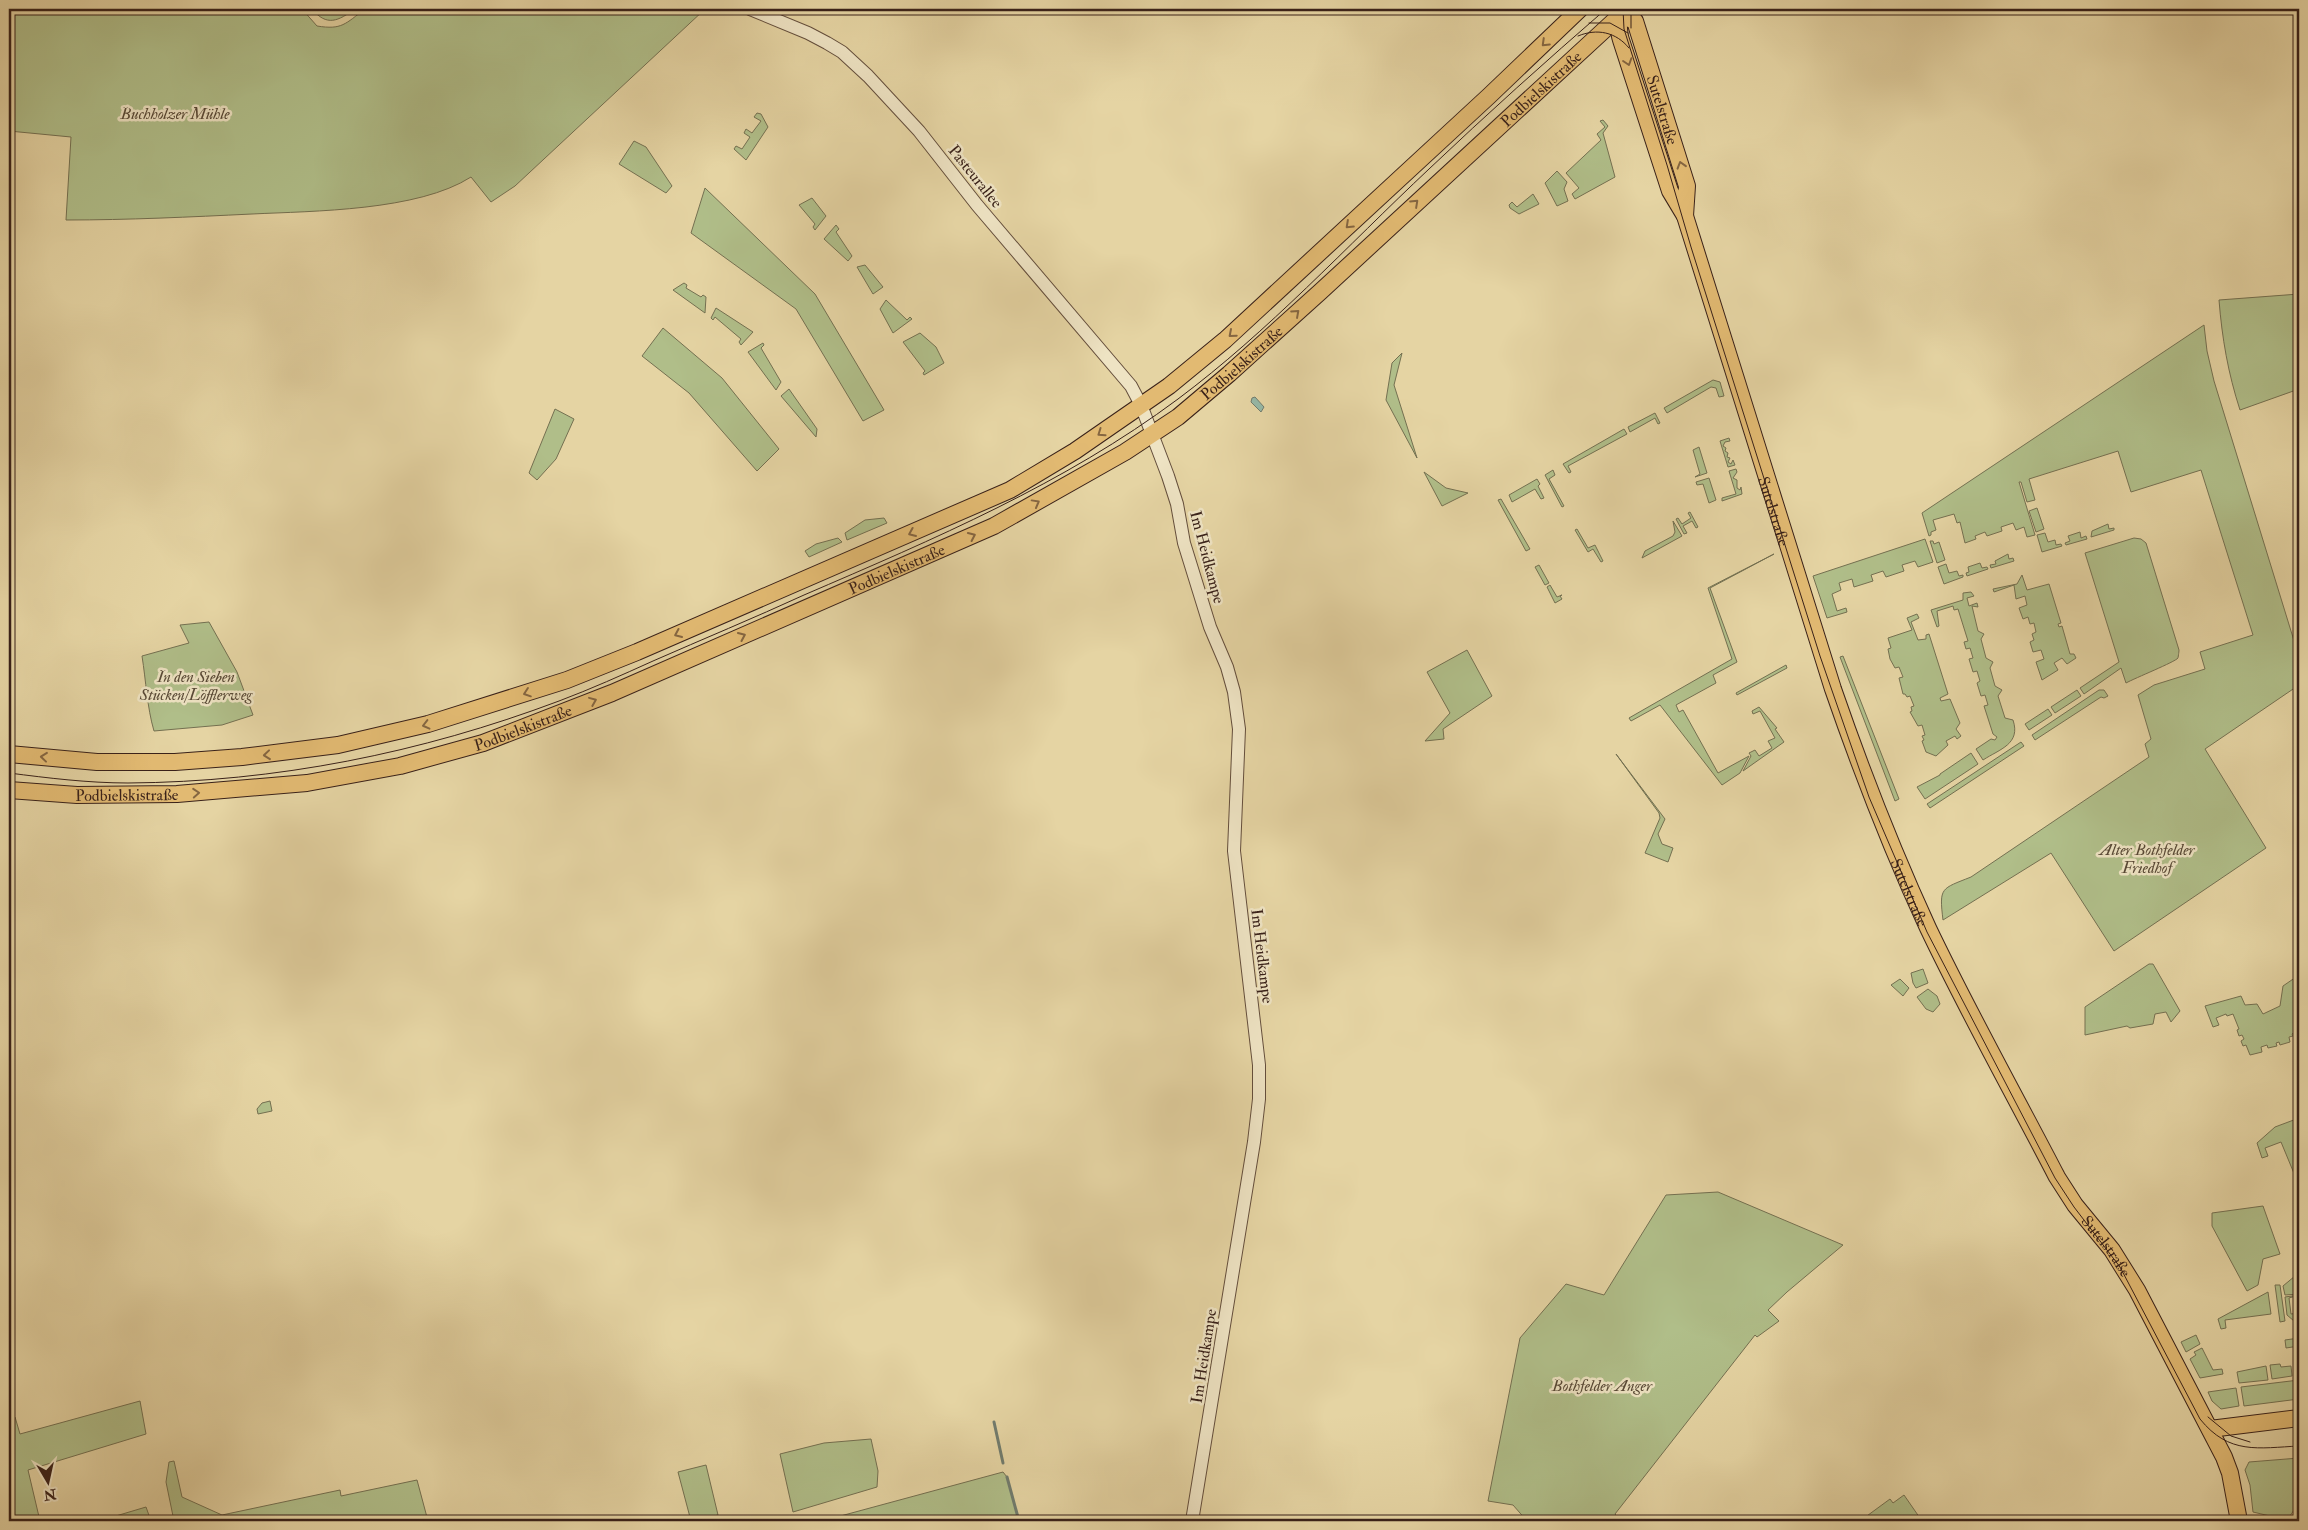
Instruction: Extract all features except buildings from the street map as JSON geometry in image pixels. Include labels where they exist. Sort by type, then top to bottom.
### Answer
[{"type":"main road","name":"Podbielskistraße","points":[[9,754],[97,762],[175,762],[242,758],[338,745],[428,724],[567,680],[637,652],[1010,490],[1075,450],[1187,372],[1253,316],[1490,96],[1580,9]]},
{"type":"main road","name":"Podbielskistraße","points":[[9,790],[77,795],[130,796],[250,790],[307,783],[400,766],[483,743],[630,686],[994,526],[1056,492],[1152,435],[1178,417],[1229,374],[1520,108],[1621,11]]},
{"type":"main road","name":"Sutelstraße","points":[[1621,11],[1635,21],[1648,60],[1687,186],[1685,216],[1839,707],[1871,795],[1929,931],[2057,1177],[2123,1266],[2210,1429],[2230,1473],[2239,1521]]},
{"type":"main road","points":[[2210,1429],[2299,1418]]},
{"type":"street","name":"Pasteurallee","points":[[750,9],[827,43],[842,52],[868,76],[920,132],[977,205],[1131,386],[1141,405]]},
{"type":"street","name":"Im Heidkampe","points":[[1141,405],[1168,476],[1177,504],[1184,543],[1210,627],[1227,667],[1234,692],[1239,729],[1234,852],[1259,1065],[1259,1099],[1254,1142],[1192,1521]]},
{"type":"green space","name":"Buchholzer Mühle","points":[[9,9],[302,9],[317,26],[325,27],[343,25],[365,9],[704,10],[515,186],[491,202],[471,177],[449,188],[423,197],[365,207],[305,212],[66,220],[71,137],[9,131]]},
{"type":"green space","points":[[312,9],[355,9],[343,17],[328,20],[317,15]]},
{"type":"green space","points":[[757,113],[761,114],[768,127],[746,160],[734,149],[736,146],[742,149],[750,137],[744,133],[746,129],[752,133],[761,121],[754,117]]},
{"type":"green space","points":[[1603,120],[1608,126],[1603,133],[1615,177],[1575,199],[1572,194],[1579,188],[1566,173],[1601,140],[1597,134],[1605,127],[1600,121]]},
{"type":"green space","points":[[634,141],[646,147],[672,186],[666,193],[619,164]]},
{"type":"green space","points":[[1557,171],[1567,182],[1564,189],[1568,201],[1557,206],[1545,183]]},
{"type":"green space","points":[[705,188],[815,294],[884,410],[863,421],[796,309],[691,233]]},
{"type":"green space","points":[[1533,194],[1539,204],[1519,214],[1510,208],[1509,205],[1512,202],[1517,207]]},
{"type":"green space","points":[[812,198],[826,216],[815,230],[813,227],[815,224],[799,205]]},
{"type":"green space","points":[[836,225],[839,229],[836,232],[852,256],[848,261],[824,239]]},
{"type":"green space","points":[[865,265],[883,287],[873,294],[857,267]]},
{"type":"green space","points":[[684,283],[687,285],[686,288],[701,297],[703,295],[706,297],[705,313],[673,290]]},
{"type":"green space","points":[[2299,294],[2299,389],[2240,410],[2226,355],[2219,300]]},
{"type":"green space","points":[[886,300],[907,320],[910,317],[912,319],[893,333],[880,309]]},
{"type":"green space","points":[[716,308],[753,332],[741,345],[739,342],[741,339],[715,317],[713,320],[711,318]]},
{"type":"green space","name":"Alter Bothfelder Friedhof","points":[[2204,325],[2207,351],[2214,381],[2299,657],[2299,685],[2205,749],[2266,848],[2114,951],[2051,853],[1943,920],[1941,901],[1944,891],[1948,887],[1971,877],[2149,757],[2145,744],[2151,739],[2138,695],[2154,685],[2205,669],[2200,652],[2253,635],[2201,470],[2131,492],[2118,451],[2029,479],[2035,500],[2027,502],[2021,482],[2019,482],[2035,535],[2027,537],[2024,527],[2016,530],[2013,523],[2001,527],[2002,531],[1987,536],[1985,532],[1975,536],[1976,539],[1965,543],[1960,522],[1957,523],[1954,514],[1933,520],[1936,530],[1931,532],[1929,536],[1922,513]]},
{"type":"green space","points":[[663,328],[722,378],[779,449],[757,471],[689,393],[642,356]]},
{"type":"green space","points":[[920,333],[936,347],[944,363],[924,375],[925,371],[903,342]]},
{"type":"green space","points":[[763,343],[764,345],[761,348],[781,382],[776,390],[748,352]]},
{"type":"green space","points":[[1402,353],[1394,385],[1417,458],[1386,400],[1392,363]]},
{"type":"green space","points":[[1713,380],[1720,382],[1724,396],[1719,397],[1716,388],[1711,387],[1667,413],[1664,408]]},
{"type":"green space","points":[[789,389],[817,429],[816,437],[781,396]]},
{"type":"green space","points":[[555,409],[574,419],[556,459],[537,480],[529,473]]},
{"type":"green space","points":[[1655,413],[1660,423],[1658,424],[1655,418],[1630,432],[1628,427]]},
{"type":"green space","points":[[1624,429],[1627,434],[1568,466],[1571,472],[1569,473],[1563,464]]},
{"type":"green space","points":[[1729,438],[1730,441],[1725,442],[1723,446],[1728,453],[1727,457],[1730,458],[1728,462],[1731,464],[1733,460],[1735,465],[1728,467],[1720,441]]},
{"type":"green space","points":[[1699,447],[1707,473],[1695,477],[1700,474],[1693,450]]},
{"type":"green space","points":[[1736,469],[1737,472],[1733,478],[1737,480],[1737,488],[1740,490],[1741,487],[1742,494],[1722,501],[1722,498],[1736,494],[1729,471]]},
{"type":"green space","points":[[1553,470],[1555,475],[1549,479],[1564,506],[1562,507],[1545,475]]},
{"type":"green space","points":[[1424,472],[1446,488],[1468,493],[1442,506]]},
{"type":"green space","points":[[1709,478],[1716,500],[1709,503],[1703,484],[1697,485],[1696,482]]},
{"type":"green space","points":[[1537,479],[1544,498],[1541,499],[1535,489],[1512,502],[1509,495]]},
{"type":"green space","points":[[1501,499],[1530,549],[1526,551],[1498,500]]},
{"type":"green space","points":[[2037,508],[2044,529],[2036,532],[2029,511]]},
{"type":"green space","points":[[1690,512],[1698,527],[1696,528],[1692,521],[1683,526],[1687,533],[1684,534],[1676,519],[1678,518],[1682,524],[1691,518],[1688,513]]},
{"type":"green space","points":[[884,518],[887,523],[847,540],[845,533],[865,520]]},
{"type":"green space","points":[[1673,521],[1682,536],[1642,558],[1645,551],[1673,536],[1675,532]]},
{"type":"green space","points":[[2108,524],[2109,529],[2114,528],[2114,530],[2091,537],[2092,531]]},
{"type":"green space","points":[[1577,529],[1588,548],[1595,545],[1603,561],[1601,562],[1593,549],[1588,552],[1575,530]]},
{"type":"green space","points":[[2080,532],[2081,538],[2086,536],[2087,539],[2066,545],[2065,543],[2070,541],[2068,536]]},
{"type":"green space","points":[[2045,533],[2048,542],[2055,540],[2056,545],[2061,544],[2062,546],[2042,552],[2037,535]]},
{"type":"green space","points":[[838,538],[842,542],[809,557],[805,551],[816,544]]},
{"type":"green space","points":[[2134,538],[2141,539],[2146,543],[2179,650],[2178,658],[2126,683],[2121,668],[2084,694],[2080,688],[2119,662],[2085,553]]},
{"type":"green space","points":[[1925,539],[1933,562],[1918,567],[1915,561],[1902,565],[1904,571],[1886,577],[1883,571],[1871,575],[1873,581],[1854,587],[1852,579],[1839,583],[1841,590],[1832,594],[1837,611],[1846,608],[1847,612],[1827,618],[1813,576]]},
{"type":"green space","points":[[1930,541],[1933,541],[1934,544],[1939,542],[1945,560],[1937,563]]},
{"type":"green space","points":[[1774,554],[1710,588],[1737,662],[1713,675],[1716,683],[1676,705],[1679,712],[1683,710],[1718,773],[1749,756],[1740,773],[1722,785],[1660,705],[1631,721],[1629,718],[1732,659],[1708,588]]},
{"type":"green space","points":[[2008,554],[2009,559],[2013,558],[2014,561],[1991,568],[1990,565],[1996,564],[1995,561]]},
{"type":"green space","points":[[1980,563],[1982,568],[1987,567],[1988,569],[1967,576],[1966,573],[1969,572],[1968,567]]},
{"type":"green space","points":[[1946,564],[1949,573],[1957,571],[1959,576],[1963,575],[1963,577],[1944,584],[1938,567]]},
{"type":"green space","points":[[1539,565],[1549,583],[1545,585],[1535,567]]},
{"type":"green space","points":[[2022,575],[2027,590],[2049,584],[2061,623],[2058,624],[2059,627],[2062,626],[2070,654],[2074,654],[2076,658],[2067,664],[2062,658],[2054,663],[2058,670],[2042,680],[2036,662],[2044,659],[2041,650],[2033,652],[2030,642],[2034,640],[2032,634],[2036,632],[2034,623],[2030,624],[2028,617],[2023,619],[2019,608],[2027,605],[2025,596],[2016,599],[2014,585],[1994,592],[1993,589],[2017,584]]},
{"type":"green space","points":[[1550,585],[1557,597],[1562,595],[1560,596],[1562,599],[1555,603],[1547,587]]},
{"type":"green space","points":[[1971,592],[1974,596],[1967,598],[1969,606],[1977,603],[1978,607],[1972,606],[1978,631],[1984,634],[1981,639],[1986,658],[1993,662],[1990,668],[1995,686],[2002,690],[1998,696],[2005,718],[2013,720],[2015,728],[2012,740],[2007,745],[1983,760],[1976,749],[1991,739],[1995,740],[1997,737],[1993,734],[1984,706],[1988,705],[1985,695],[1981,696],[1977,683],[1980,681],[1977,671],[1973,672],[1969,659],[1973,658],[1970,648],[1966,649],[1964,642],[1968,641],[1958,609],[1954,610],[1953,606],[1937,611],[1939,626],[1937,627],[1931,610],[1963,600],[1963,593]]},
{"type":"green space","points":[[1917,614],[1919,618],[1911,622],[1918,640],[1926,639],[1926,635],[1929,634],[1948,694],[1940,698],[1941,701],[1950,699],[1960,723],[1956,729],[1961,736],[1957,739],[1955,736],[1946,741],[1948,745],[1936,756],[1926,752],[1922,741],[1924,740],[1922,736],[1925,735],[1922,725],[1918,726],[1910,712],[1912,711],[1911,707],[1914,706],[1910,696],[1907,697],[1903,694],[1899,678],[1903,677],[1899,667],[1895,668],[1890,659],[1888,649],[1891,648],[1888,638],[1912,630],[1907,618]]},
{"type":"green space","name":"In den Sieben Stücken/Löfflerweg","points":[[209,622],[237,672],[253,715],[222,725],[154,731],[148,703],[142,656],[189,643],[180,625]]},
{"type":"green space","points":[[1467,650],[1492,696],[1443,729],[1444,739],[1425,741],[1450,713],[1427,672]]},
{"type":"green space","points":[[1843,656],[1899,799],[1895,801],[1840,657]]},
{"type":"green space","points":[[1786,665],[1787,668],[1737,695],[1736,693]]},
{"type":"green space","points":[[2077,690],[2081,696],[2055,713],[2051,707]]},
{"type":"green space","points":[[2099,690],[2104,690],[2108,696],[2101,697],[2035,740],[2032,735]]},
{"type":"green space","points":[[1759,707],[1777,728],[1775,729],[1784,742],[1743,771],[1751,756],[1749,753],[1755,750],[1759,756],[1772,748],[1768,741],[1775,738],[1760,711],[1753,714],[1752,711]]},
{"type":"green space","points":[[2048,709],[2052,715],[2029,730],[2025,724]]},
{"type":"green space","points":[[2021,742],[2024,746],[1930,808],[1927,804]]},
{"type":"green space","points":[[1971,753],[1978,764],[1925,799],[1917,787],[1940,775]]},
{"type":"green space","points":[[1616,754],[1665,819],[1658,834],[1662,844],[1673,848],[1668,862],[1645,853],[1660,818],[1659,813]]},
{"type":"green space","points":[[2149,964],[2153,964],[2180,1011],[2171,1022],[2166,1012],[2155,1014],[2153,1024],[2130,1028],[2127,1026],[2085,1035],[2085,1007]]},
{"type":"green space","points":[[1923,969],[1928,983],[1916,988],[1911,973]]},
{"type":"green space","points":[[2299,975],[2299,1028],[2292,1034],[2293,1036],[2289,1037],[2290,1042],[2280,1045],[2279,1042],[2276,1043],[2277,1046],[2268,1048],[2267,1045],[2261,1047],[2262,1052],[2250,1055],[2246,1045],[2243,1046],[2241,1041],[2244,1039],[2242,1035],[2239,1036],[2237,1030],[2239,1029],[2233,1014],[2227,1016],[2226,1014],[2216,1018],[2219,1025],[2213,1027],[2205,1006],[2241,996],[2245,1005],[2257,1004],[2263,1014],[2280,1006],[2283,986]]},
{"type":"green space","points":[[1900,979],[1909,988],[1903,996],[1891,985]]},
{"type":"green space","points":[[1928,989],[1937,996],[1940,1004],[1933,1012],[1926,1009],[1917,997]]},
{"type":"green space","points":[[270,1101],[272,1111],[258,1114],[257,1109],[262,1103]]},
{"type":"green space","points":[[2299,1118],[2298,1183],[2281,1142],[2265,1148],[2268,1156],[2262,1158],[2257,1143],[2275,1127]]},
{"type":"green space","name":"Bothfelder Anger","points":[[1718,1192],[1843,1245],[1768,1310],[1779,1321],[1757,1337],[1755,1335],[1615,1514],[1621,1521],[1527,1521],[1513,1505],[1488,1501],[1520,1338],[1566,1284],[1604,1295],[1666,1195]]},
{"type":"green space","points":[[2263,1206],[2280,1254],[2263,1259],[2258,1285],[2247,1291],[2212,1226],[2212,1213]]},
{"type":"green space","points":[[2299,1275],[2299,1294],[2285,1295],[2283,1286]]},
{"type":"green space","points":[[2275,1285],[2280,1285],[2285,1321],[2280,1322]]},
{"type":"green space","points":[[2268,1292],[2271,1314],[2225,1320],[2226,1328],[2221,1329],[2218,1319]]},
{"type":"green space","points":[[2299,1295],[2289,1298],[2291,1314],[2299,1313],[2299,1320],[2294,1321],[2287,1315],[2285,1297]]},
{"type":"green space","points":[[2196,1335],[2200,1344],[2186,1352],[2181,1342]]},
{"type":"green space","points":[[2299,1338],[2299,1346],[2286,1348],[2285,1340]]},
{"type":"green space","points":[[2202,1348],[2213,1370],[2222,1369],[2223,1374],[2200,1378],[2190,1359],[2196,1355],[2194,1352]]},
{"type":"green space","points":[[2280,1364],[2281,1367],[2291,1366],[2292,1376],[2272,1379],[2270,1365]]},
{"type":"green space","points":[[2266,1366],[2268,1380],[2239,1383],[2237,1372]]},
{"type":"green space","points":[[2299,1380],[2299,1399],[2244,1406],[2241,1387]]},
{"type":"green space","points":[[2236,1388],[2239,1406],[2221,1409],[2212,1401],[2208,1392]]},
{"type":"green space","points":[[140,1401],[146,1434],[28,1470],[40,1521],[9,1521],[9,1419],[15,1417],[20,1434]]},
{"type":"green space","points":[[871,1439],[878,1471],[877,1487],[793,1512],[780,1454],[824,1443]]},
{"type":"green space","points":[[2299,1458],[2299,1503],[2287,1520],[2253,1512],[2250,1485],[2245,1470],[2249,1462]]},
{"type":"green space","points":[[174,1461],[182,1497],[222,1515],[340,1490],[341,1496],[417,1480],[428,1521],[174,1521],[166,1482],[169,1462]]},
{"type":"green space","points":[[706,1465],[718,1515],[691,1521],[678,1472]]},
{"type":"green space","points":[[1003,1472],[1007,1477],[1019,1521],[822,1521]]},
{"type":"green space","points":[[1904,1495],[1922,1521],[1860,1521],[1890,1499],[1893,1503]]},
{"type":"green space","points":[[146,1507],[151,1521],[99,1521]]},
{"type":"shaded area","points":[[1255,397],[1264,407],[1261,412],[1251,402],[1252,398]]},
{"type":"waterway","points":[[994,1422],[1003,1463]]},
{"type":"waterway","points":[[1007,1477],[1019,1521]]},
{"type":"tram line","points":[[9,773],[98,782],[183,781],[293,770],[401,750],[454,736],[571,696],[949,531],[1044,484],[1090,458],[1135,430],[1212,373],[1276,317],[1473,128],[1606,9]]},
{"type":"tram line","points":[[1623,9],[1624,29],[1820,656],[1869,797],[1927,932],[2055,1178],[2074,1207],[2120,1267],[2200,1419],[2211,1431],[2233,1444],[2257,1448],[2299,1446]]},
{"type":"tram line","points":[[1631,9],[1631,28]]},
{"type":"tram line","points":[[1589,23],[1610,23],[1628,33]]},
{"type":"tram line","points":[[1578,36],[1592,32],[1606,33],[1618,38],[1629,48]]},
{"type":"tram line","points":[[2208,1417],[2231,1436],[2250,1442]]}]
